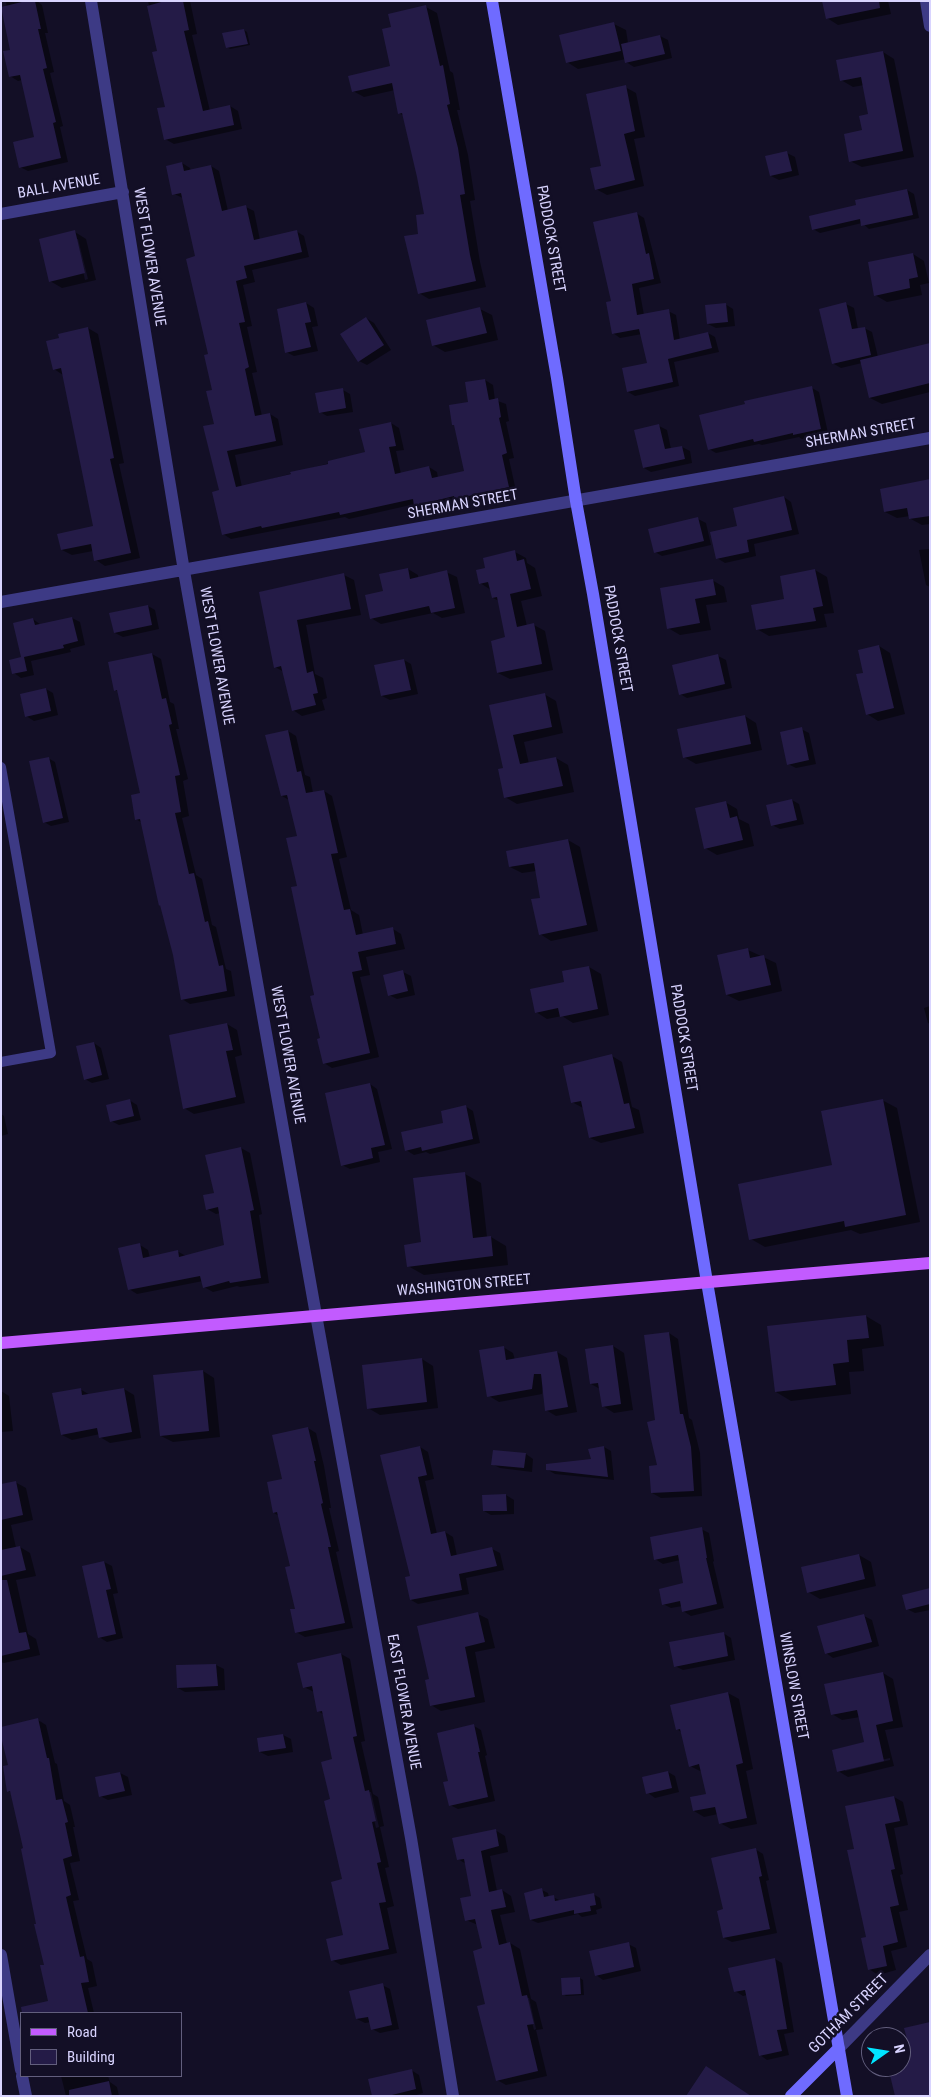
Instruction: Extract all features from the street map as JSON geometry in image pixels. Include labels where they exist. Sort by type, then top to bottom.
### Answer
[{"type":"main road","name":"PADDOCK STREET","points":[[492,1],[557,378],[707,1282]]},
{"type":"main road","name":"WASHINGTON STREET","points":[[1,1343],[930,1263]]},
{"type":"main road","name":"WINSLOW STREET","points":[[707,1282],[847,2096]]},
{"type":"main road","name":"GOTHAM STREET","points":[[791,2096],[839,2048]]},
{"type":"street","name":"WEST FLOWER AVENUE","points":[[91,1],[184,571],[316,1315]]},
{"type":"street","points":[[926,1],[930,26]]},
{"type":"street","name":"BALL AVENUE","points":[[1,214],[123,192]]},
{"type":"street","name":"SHERMAN STREET","points":[[1,602],[930,438]]},
{"type":"street","name":"EAST FLOWER AVENUE","points":[[316,1315],[411,1838],[453,2096]]},
{"type":"street","points":[[1,1955],[20,2064]]},
{"type":"street","name":"GOTHAM STREET","points":[[839,2048],[930,1955]]},
{"type":"street","points":[[22,2077],[26,2096]]},
{"type":"lane","points":[[1,767],[51,1053],[1,1062]]},
{"type":"building","points":[[26,1],[35,1],[41,29],[38,29],[47,68],[43,69],[56,122],[53,123],[61,158],[19,168],[13,142],[34,137],[20,75],[9,77],[3,51],[10,50],[1,7]]},
{"type":"building","points":[[165,1],[183,1],[189,30],[184,31],[203,111],[230,105],[234,125],[164,140],[157,108],[165,107],[152,52],[157,51],[147,6]]},
{"type":"building","points":[[822,1],[879,1],[880,8],[826,19]]},
{"type":"building","points":[[426,5],[440,66],[443,65],[450,104],[447,105],[458,148],[465,194],[460,195],[476,281],[418,294],[404,236],[418,234],[416,215],[424,214],[402,113],[398,114],[392,83],[352,92],[348,76],[390,66],[382,29],[391,27],[388,14]]},
{"type":"building","points":[[614,22],[621,51],[566,63],[559,35]]},
{"type":"building","points":[[244,29],[248,44],[226,48],[222,33]]},
{"type":"building","points":[[660,35],[665,54],[625,63],[621,44]]},
{"type":"building","points":[[883,51],[903,151],[849,162],[844,134],[862,130],[859,116],[868,114],[861,77],[840,81],[836,60]]},
{"type":"building","points":[[626,85],[635,131],[624,134],[635,180],[595,190],[590,168],[601,166],[586,94]]},
{"type":"building","points":[[787,151],[792,171],[770,176],[765,156]]},
{"type":"building","points":[[182,162],[184,171],[211,165],[222,211],[246,205],[254,240],[297,230],[302,252],[244,266],[247,278],[236,281],[245,322],[239,323],[249,367],[245,369],[255,416],[270,413],[276,441],[227,451],[236,487],[328,464],[328,461],[365,452],[359,429],[391,422],[396,446],[389,447],[395,474],[429,466],[432,478],[464,471],[454,425],[452,425],[449,405],[468,402],[465,382],[485,379],[489,400],[498,398],[501,417],[499,418],[507,453],[502,455],[509,487],[455,499],[454,496],[414,506],[413,499],[340,515],[339,512],[222,535],[212,492],[219,490],[203,426],[214,424],[206,391],[212,390],[204,355],[208,354],[186,259],[195,256],[181,193],[172,195],[166,166]]},
{"type":"building","points":[[907,189],[913,215],[861,226],[860,219],[812,230],[809,216],[856,205],[855,200]]},
{"type":"building","points":[[637,212],[646,254],[649,253],[654,279],[632,284],[637,315],[669,309],[674,340],[708,332],[712,348],[668,359],[673,382],[627,392],[622,368],[647,363],[639,329],[612,334],[606,302],[611,301],[593,222]]},
{"type":"building","points":[[75,230],[85,273],[49,282],[39,239]]},
{"type":"building","points":[[913,253],[918,277],[909,279],[910,288],[874,296],[868,262]]},
{"type":"building","points":[[306,302],[311,322],[305,323],[311,347],[285,353],[277,309]]},
{"type":"building","points":[[846,302],[852,329],[865,327],[871,355],[832,364],[819,309]]},
{"type":"building","points":[[726,303],[728,322],[707,324],[705,305]]},
{"type":"building","points":[[480,307],[487,333],[432,346],[426,320]]},
{"type":"building","points":[[366,317],[384,345],[358,362],[340,334]]},
{"type":"building","points":[[88,327],[114,458],[110,459],[131,553],[94,561],[91,544],[61,550],[57,534],[93,526],[61,368],[53,370],[46,341],[59,338],[58,334]]},
{"type":"building","points":[[930,343],[930,383],[869,398],[860,360]]},
{"type":"building","points":[[812,386],[821,429],[754,442],[753,439],[708,450],[699,415],[745,404],[744,401]]},
{"type":"building","points":[[343,388],[346,408],[319,413],[315,393]]},
{"type":"building","points":[[659,424],[665,449],[682,446],[685,459],[643,468],[634,430]]},
{"type":"building","points":[[930,479],[930,516],[909,519],[907,508],[884,512],[880,489]]},
{"type":"building","points":[[784,496],[792,530],[747,540],[749,552],[716,559],[710,532],[737,526],[733,508]]},
{"type":"building","points":[[698,517],[704,541],[654,553],[648,529]]},
{"type":"building","points":[[515,550],[517,561],[524,559],[531,589],[510,594],[517,627],[534,623],[542,664],[497,673],[491,641],[505,637],[497,597],[492,598],[488,582],[479,584],[476,570],[485,568],[483,558]]},
{"type":"building","points":[[408,568],[410,579],[447,570],[455,608],[431,613],[429,606],[370,619],[365,595],[383,591],[379,574]]},
{"type":"building","points":[[815,569],[823,606],[813,608],[816,621],[756,630],[751,605],[784,599],[780,576]]},
{"type":"building","points":[[344,573],[351,609],[297,620],[307,673],[313,671],[318,693],[313,694],[316,705],[292,711],[281,666],[274,668],[259,592]]},
{"type":"building","points":[[713,579],[716,595],[695,599],[700,623],[667,629],[660,588]]},
{"type":"building","points":[[148,605],[152,625],[114,633],[109,613]]},
{"type":"building","points":[[72,617],[78,641],[63,645],[64,648],[24,657],[27,671],[12,674],[9,660],[21,657],[13,623],[33,618],[35,625]]},
{"type":"building","points":[[879,645],[894,708],[866,715],[856,674],[863,673],[858,650]]},
{"type":"building","points":[[152,653],[162,699],[166,698],[172,724],[169,725],[180,775],[175,776],[181,812],[175,813],[189,874],[194,873],[205,922],[208,921],[219,966],[223,965],[227,991],[181,1000],[173,955],[159,906],[140,819],[135,820],[131,795],[140,793],[117,690],[114,691],[108,662]]},
{"type":"building","points":[[718,654],[725,684],[679,695],[672,665]]},
{"type":"building","points":[[404,659],[411,690],[381,696],[374,665]]},
{"type":"building","points":[[46,688],[51,711],[25,717],[20,694]]},
{"type":"building","points":[[545,693],[552,727],[513,735],[520,764],[556,757],[563,786],[504,798],[498,769],[503,768],[489,705]]},
{"type":"building","points":[[745,715],[751,744],[683,758],[677,729]]},
{"type":"building","points":[[802,727],[809,760],[787,765],[780,732]]},
{"type":"building","points":[[288,730],[297,772],[301,771],[306,793],[324,790],[338,853],[331,854],[344,910],[350,909],[356,935],[393,927],[396,944],[358,952],[362,970],[352,972],[370,1053],[323,1064],[317,1039],[320,1038],[310,996],[314,995],[291,887],[297,886],[286,838],[297,836],[287,795],[281,796],[265,735]]},
{"type":"building","points":[[49,757],[63,818],[43,823],[29,761]]},
{"type":"building","points":[[792,799],[797,820],[771,826],[766,805]]},
{"type":"building","points":[[726,801],[730,818],[737,816],[743,840],[704,849],[695,808]]},
{"type":"building","points":[[568,839],[587,925],[539,935],[531,899],[540,898],[534,863],[509,867],[506,851]]},
{"type":"building","points":[[748,948],[750,958],[764,955],[771,985],[726,995],[717,955]]},
{"type":"building","points":[[589,966],[598,1009],[560,1017],[558,1008],[535,1013],[530,989],[564,982],[562,971]]},
{"type":"building","points":[[403,970],[408,991],[388,996],[383,975]]},
{"type":"building","points":[[227,1023],[233,1050],[226,1051],[236,1097],[183,1109],[169,1035]]},
{"type":"building","points":[[94,1042],[102,1075],[84,1080],[76,1046]]},
{"type":"building","points":[[612,1054],[624,1104],[629,1103],[635,1128],[589,1138],[581,1101],[571,1103],[563,1066]]},
{"type":"building","points":[[370,1083],[385,1145],[371,1148],[373,1158],[341,1166],[325,1093]]},
{"type":"building","points":[[130,1099],[134,1116],[110,1122],[106,1105]]},
{"type":"building","points":[[883,1099],[906,1215],[845,1227],[844,1221],[749,1240],[738,1184],[832,1165],[821,1111]]},
{"type":"building","points":[[466,1105],[473,1139],[422,1151],[421,1147],[405,1151],[401,1132],[443,1123],[441,1111]]},
{"type":"building","points":[[241,1147],[254,1210],[250,1211],[261,1278],[230,1283],[229,1281],[203,1288],[200,1276],[128,1290],[118,1248],[140,1243],[143,1258],[178,1250],[179,1257],[224,1245],[218,1207],[206,1210],[203,1195],[214,1193],[205,1155]]},
{"type":"building","points":[[465,1172],[473,1238],[491,1236],[493,1256],[407,1267],[404,1245],[421,1242],[413,1178]]},
{"type":"building","points":[[866,1315],[869,1338],[847,1340],[849,1362],[833,1364],[836,1385],[775,1392],[767,1326]]},
{"type":"building","points":[[669,1332],[680,1414],[683,1414],[691,1447],[694,1491],[651,1493],[649,1466],[657,1465],[647,1422],[655,1420],[644,1335]]},
{"type":"building","points":[[613,1345],[621,1404],[602,1407],[598,1383],[590,1384],[585,1349]]},
{"type":"building","points":[[504,1346],[506,1360],[557,1351],[568,1407],[545,1411],[541,1374],[534,1374],[532,1389],[487,1397],[479,1350]]},
{"type":"building","points":[[422,1358],[427,1402],[367,1409],[362,1365]]},
{"type":"building","points":[[203,1370],[209,1431],[160,1436],[153,1375]]},
{"type":"building","points":[[81,1388],[82,1395],[124,1388],[132,1432],[99,1438],[97,1428],[61,1435],[52,1393]]},
{"type":"building","points":[[308,1427],[316,1461],[314,1461],[323,1503],[321,1504],[331,1547],[328,1547],[345,1623],[295,1633],[290,1609],[295,1609],[285,1567],[290,1566],[277,1512],[273,1513],[267,1482],[282,1479],[272,1435]]},
{"type":"building","points":[[420,1446],[427,1475],[418,1477],[431,1534],[445,1531],[451,1556],[492,1547],[497,1566],[459,1574],[462,1590],[410,1600],[405,1577],[410,1576],[380,1455]]},
{"type":"building","points":[[604,1446],[608,1477],[546,1470],[546,1464],[591,1459],[588,1449]]},
{"type":"building","points":[[493,1450],[526,1453],[524,1468],[491,1465]]},
{"type":"building","points":[[16,1481],[23,1515],[1,1520],[1,1484]]},
{"type":"building","points":[[506,1494],[507,1511],[483,1511],[482,1495]]},
{"type":"building","points":[[702,1527],[706,1558],[717,1604],[682,1612],[680,1601],[662,1605],[659,1589],[683,1583],[678,1555],[654,1560],[650,1537]]},
{"type":"building","points":[[20,1546],[26,1570],[1,1576],[1,1550]]},
{"type":"building","points":[[859,1554],[865,1579],[807,1593],[801,1567]]},
{"type":"building","points":[[104,1561],[111,1589],[106,1590],[116,1634],[98,1638],[82,1566]]},
{"type":"building","points":[[1,1580],[7,1580],[19,1633],[26,1632],[30,1649],[1,1656]]},
{"type":"building","points":[[930,1588],[930,1604],[906,1610],[902,1595]]},
{"type":"building","points":[[478,1612],[485,1642],[465,1647],[475,1697],[430,1706],[425,1680],[429,1679],[417,1626]]},
{"type":"building","points":[[864,1614],[872,1642],[825,1654],[817,1626]]},
{"type":"building","points":[[724,1632],[728,1656],[674,1667],[669,1642]]},
{"type":"building","points":[[341,1653],[357,1736],[353,1737],[365,1791],[369,1790],[376,1821],[372,1822],[381,1862],[377,1863],[386,1902],[379,1903],[389,1949],[331,1961],[326,1939],[343,1935],[331,1882],[342,1879],[324,1801],[330,1799],[321,1762],[332,1759],[322,1711],[317,1712],[312,1686],[303,1688],[297,1663]]},
{"type":"building","points":[[216,1664],[218,1686],[177,1688],[176,1665]]},
{"type":"building","points":[[883,1672],[893,1721],[876,1725],[884,1761],[837,1772],[832,1750],[864,1742],[857,1710],[831,1715],[824,1684]]},
{"type":"building","points":[[728,1692],[743,1763],[736,1765],[747,1818],[719,1824],[715,1807],[693,1811],[690,1797],[706,1794],[699,1764],[689,1767],[680,1729],[676,1730],[670,1705]]},
{"type":"building","points":[[38,1718],[47,1758],[49,1758],[56,1800],[62,1799],[68,1822],[65,1823],[72,1856],[63,1859],[71,1895],[66,1897],[80,1957],[84,1956],[89,1982],[81,1983],[88,2012],[22,2012],[21,2007],[48,2001],[40,1965],[44,1965],[34,1924],[36,1924],[21,1849],[23,1848],[10,1791],[7,1792],[3,1766],[8,1765],[1,1737],[1,1727]]},
{"type":"building","points":[[474,1724],[488,1797],[449,1806],[443,1782],[448,1781],[437,1733]]},
{"type":"building","points":[[283,1734],[286,1748],[259,1752],[257,1738]]},
{"type":"building","points":[[668,1771],[672,1788],[646,1794],[642,1777]]},
{"type":"building","points":[[120,1772],[125,1791],[99,1797],[95,1777]]},
{"type":"building","points":[[894,1796],[900,1821],[885,1824],[895,1869],[891,1870],[899,1905],[890,1907],[898,1942],[883,1946],[887,1966],[868,1970],[861,1938],[866,1937],[847,1850],[854,1849],[845,1806]]},
{"type":"building","points":[[496,1829],[499,1846],[481,1851],[489,1892],[502,1889],[506,1907],[491,1910],[499,1945],[510,1942],[522,1996],[527,1995],[534,2024],[527,2025],[538,2071],[496,2081],[477,2006],[485,2004],[473,1951],[482,1948],[475,1919],[465,1921],[460,1898],[471,1896],[464,1859],[457,1860],[452,1838]]},
{"type":"building","points":[[756,1848],[762,1876],[759,1877],[770,1929],[723,1938],[717,1911],[723,1909],[711,1858]]},
{"type":"building","points":[[542,1888],[544,1897],[554,1895],[555,1901],[594,1893],[596,1905],[590,1906],[591,1911],[574,1914],[574,1910],[530,1920],[524,1893]]},
{"type":"building","points":[[629,1942],[634,1967],[595,1976],[589,1951]]},
{"type":"building","points":[[775,1958],[787,2029],[777,2030],[782,2051],[759,2056],[745,1990],[734,1992],[728,1968]]},
{"type":"building","points":[[580,1977],[581,1994],[562,1995],[561,1978]]},
{"type":"building","points":[[383,1983],[392,2025],[371,2030],[368,2017],[356,2019],[349,1991]]},
{"type":"building","points":[[930,2022],[930,2096],[895,2096],[890,2077],[911,2077],[911,2027],[908,2027]]},
{"type":"building","points":[[706,2066],[751,2096],[686,2096]]},
{"type":"building","points":[[412,2069],[416,2089],[388,2096],[372,2096],[368,2079]]},
{"type":"building","points":[[109,2081],[112,2096],[69,2096],[69,2090]]}]
